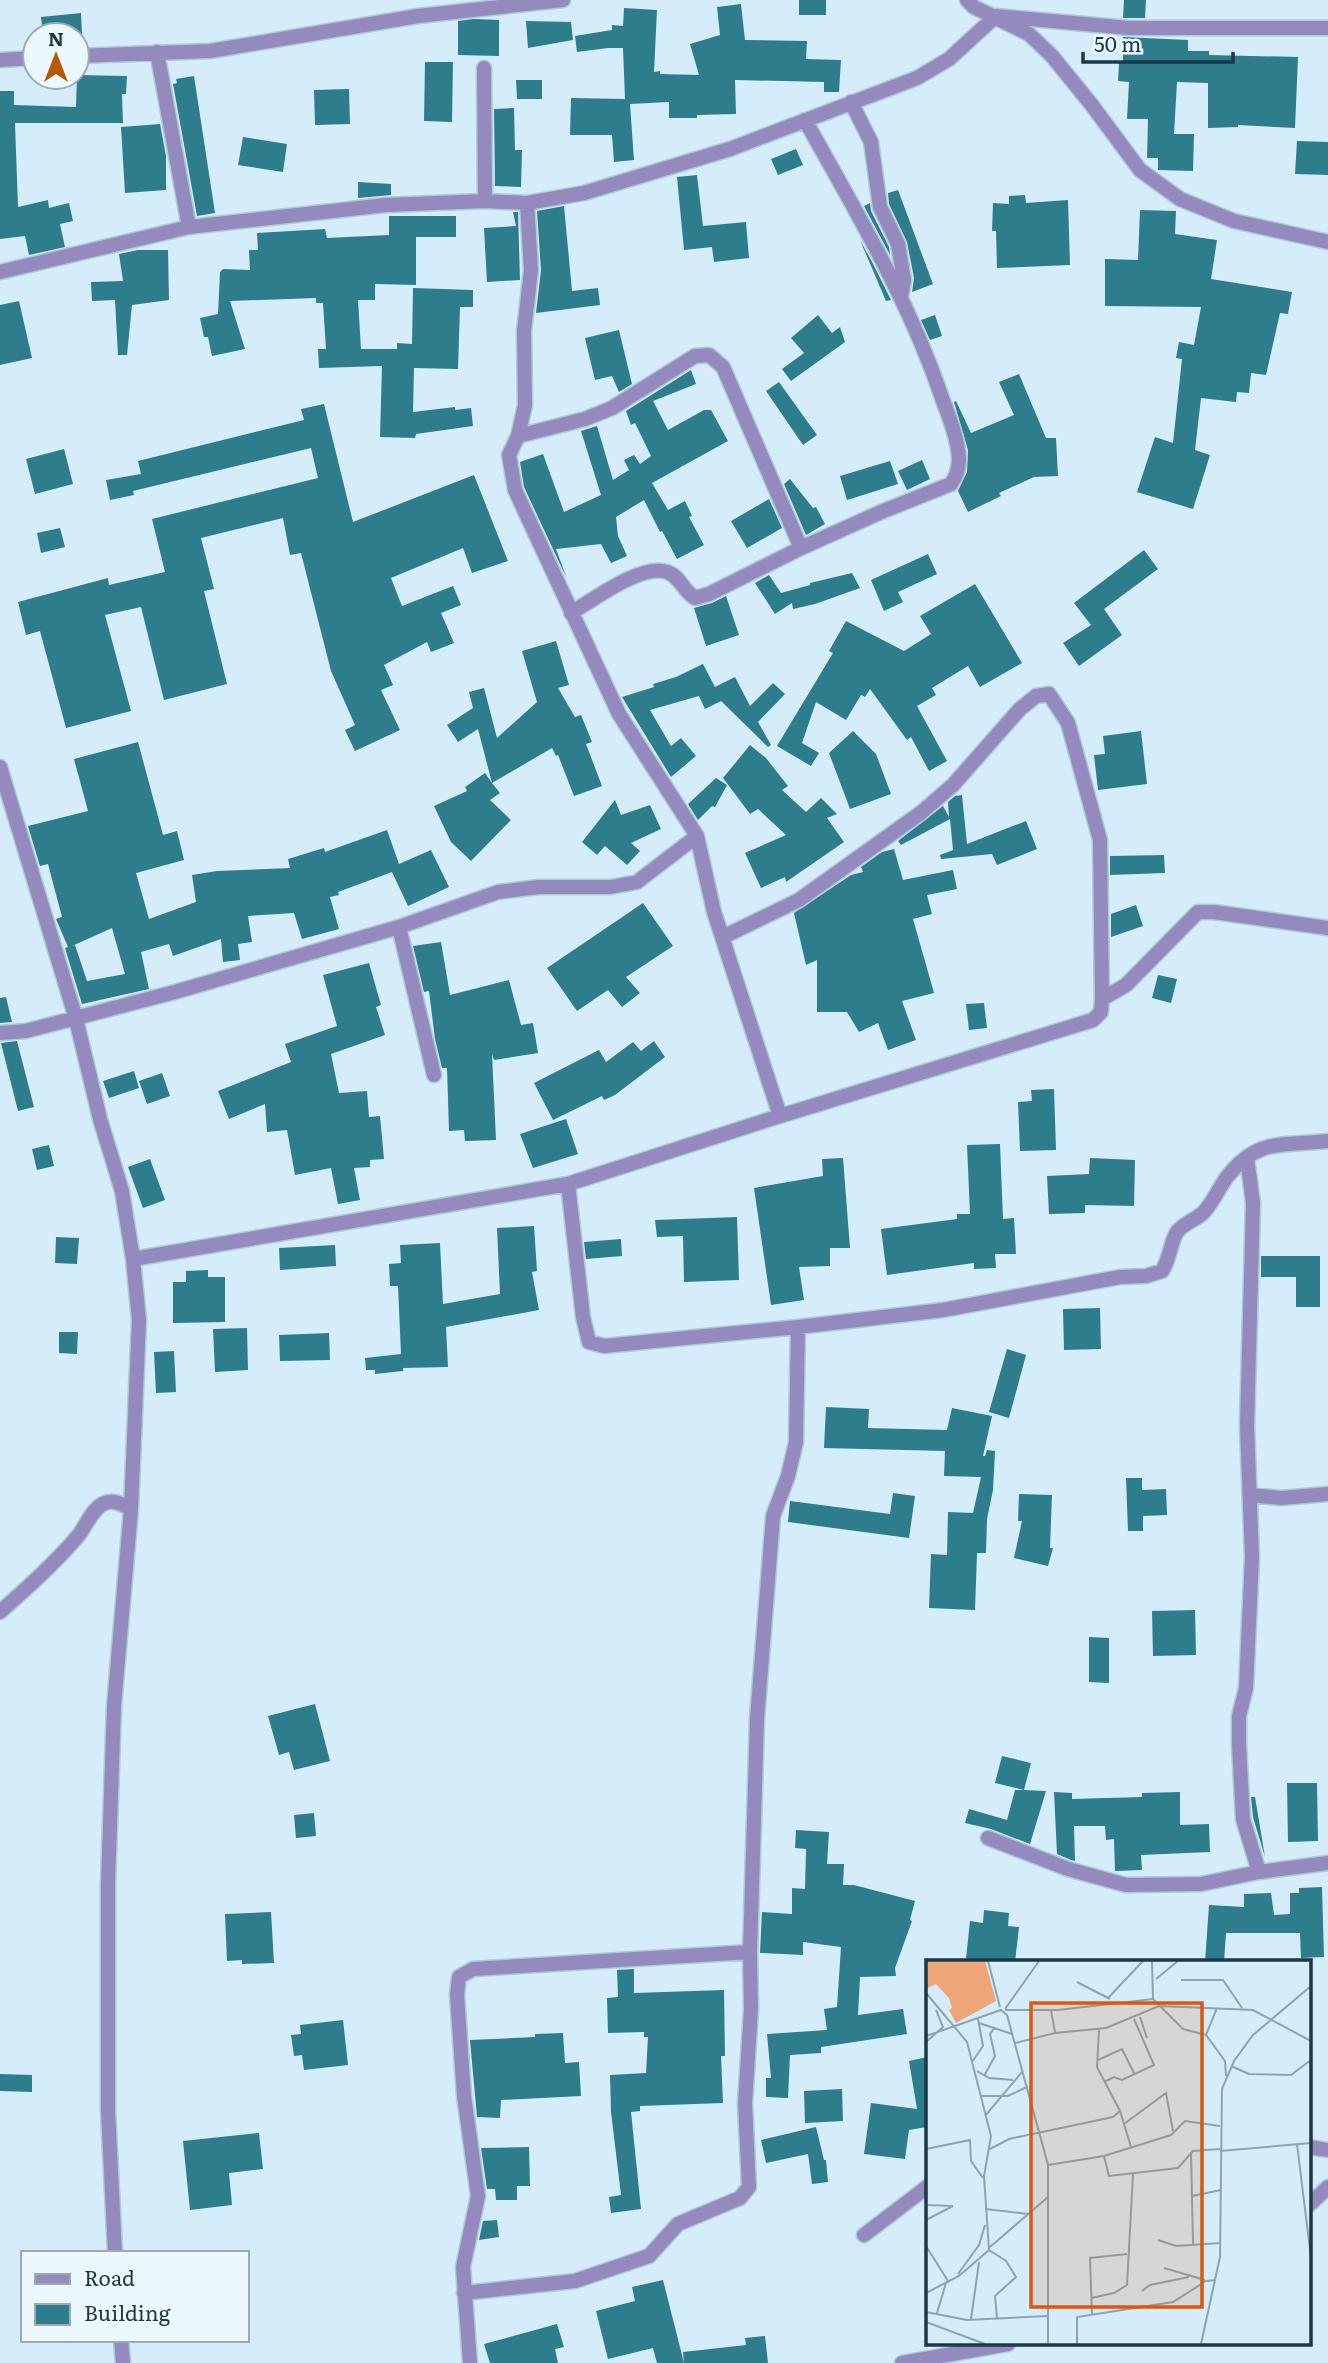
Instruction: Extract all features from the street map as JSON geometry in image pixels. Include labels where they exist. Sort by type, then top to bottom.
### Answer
[{"type":"street","points":[[91,55],[210,51],[418,16],[563,0]]},
{"type":"street","points":[[967,0],[974,7],[1029,34],[1052,56],[1140,170],[1180,198],[1234,221],[1328,242]]},
{"type":"street","points":[[0,272],[189,227],[386,205],[485,201],[527,203],[584,193],[730,149],[917,78],[949,59],[996,16],[1129,28],[1328,28]]},
{"type":"street","points":[[157,52],[189,227]]},
{"type":"street","points":[[0,60],[21,59]]},
{"type":"street","points":[[484,68],[485,201]]},
{"type":"street","points":[[851,102],[870,142],[880,208],[898,244],[904,280],[901,297]]},
{"type":"street","points":[[571,613],[633,576],[646,572],[666,571],[676,578],[686,593],[695,598],[709,594],[801,548],[951,484],[956,477],[959,461],[955,435],[921,339],[805,120]]},
{"type":"street","points":[[527,203],[531,270],[524,331],[525,405],[519,436],[509,455],[515,490],[619,714],[697,836],[714,912],[780,1116]]},
{"type":"street","points":[[519,436],[594,416],[695,356],[709,355],[723,368],[801,548]]},
{"type":"street","points":[[133,1259],[568,1184],[1093,1020],[1101,1012],[1102,999],[1100,840],[1068,723],[1049,694],[1035,696],[1020,709],[953,785],[922,812],[799,900],[723,937]]},
{"type":"street","points":[[0,767],[76,1019],[100,1119],[122,1191],[139,1320],[131,1509],[114,1706],[108,1884],[108,2110],[114,2251]]},
{"type":"street","points":[[0,1034],[76,1019],[399,927],[498,891],[540,887],[611,887],[637,882],[697,836]]},
{"type":"street","points":[[1102,999],[1126,985],[1198,912],[1328,928]]},
{"type":"street","points":[[399,927],[434,1075]]},
{"type":"street","points":[[568,1184],[583,1317],[589,1342],[604,1346],[943,1310],[1120,1277],[1162,1272],[1169,1260],[1175,1234],[1204,1212],[1230,1173],[1258,1149],[1273,1144],[1328,1141]]},
{"type":"street","points":[[1247,1158],[1253,1203],[1247,1426],[1252,1557],[1246,1688],[1239,1716],[1239,1745],[1242,1819],[1259,1872]]},
{"type":"street","points":[[464,2293],[575,2281],[649,2256],[678,2224],[740,2198],[749,2188],[744,2103],[751,2010],[750,1952],[758,1705],[773,1516],[788,1476],[796,1442],[798,1327]]},
{"type":"street","points":[[1251,1495],[1281,1498],[1328,1494]]},
{"type":"street","points":[[0,1612],[64,1551],[86,1526],[96,1509],[106,1502],[119,1503],[131,1509]]},
{"type":"street","points":[[988,1838],[1068,1869],[1126,1885],[1201,1884],[1259,1872],[1328,1863]]},
{"type":"street","points":[[470,2363],[463,2267],[478,2196],[464,2096],[457,1995],[459,1978],[473,1969],[750,1952]]},
{"type":"street","points":[[1310,2147],[1328,2150]]},
{"type":"street","points":[[1310,2204],[1328,2187]]},
{"type":"street","points":[[864,2235],[926,2188]]},
{"type":"street","points":[[121,2342],[123,2363]]},
{"type":"street","points":[[902,2363],[997,2346]]},
{"type":"building","points":[[799,0],[826,0],[826,15],[799,15]]},
{"type":"building","points":[[1124,0],[1146,0],[1145,18],[1123,18]]},
{"type":"building","points":[[741,4],[745,40],[807,41],[806,59],[841,60],[839,92],[824,92],[824,82],[735,80],[736,114],[669,118],[669,102],[630,104],[634,160],[614,162],[612,135],[570,135],[571,98],[625,99],[623,48],[577,52],[575,36],[612,30],[612,25],[623,26],[624,8],[657,10],[654,72],[699,75],[690,44],[720,35],[717,7]]},
{"type":"building","points":[[81,13],[81,21],[41,21],[41,17]]},
{"type":"building","points":[[499,20],[499,56],[458,55],[458,21]]},
{"type":"building","points":[[526,21],[571,22],[573,40],[528,48]]},
{"type":"building","points":[[1123,37],[1188,40],[1188,51],[1209,51],[1209,55],[1298,57],[1295,128],[1238,125],[1208,128],[1208,83],[1177,82],[1174,134],[1194,134],[1193,171],[1158,170],[1158,158],[1147,158],[1148,119],[1127,119],[1129,82],[1118,81],[1119,63],[1123,63]]},
{"type":"building","points":[[425,62],[453,62],[452,122],[424,121]]},
{"type":"building","points":[[91,75],[127,76],[126,94],[122,94],[123,123],[15,123],[18,207],[48,200],[49,208],[69,203],[73,221],[60,224],[65,247],[29,255],[25,236],[0,239],[0,91],[14,91],[14,105],[76,107],[76,91],[91,91]]},
{"type":"building","points":[[194,76],[215,213],[197,216],[173,84],[177,83],[176,79]]},
{"type":"building","points":[[516,80],[542,80],[542,99],[517,99]]},
{"type":"building","points":[[349,89],[350,124],[315,125],[314,90]]},
{"type":"building","points":[[514,108],[515,150],[522,150],[521,187],[495,186],[494,109]]},
{"type":"building","points":[[160,124],[166,156],[166,190],[125,193],[121,127]]},
{"type":"building","points":[[243,137],[287,144],[283,172],[238,165]]},
{"type":"building","points":[[1297,141],[1328,142],[1328,175],[1295,174]]},
{"type":"building","points":[[796,149],[803,165],[778,175],[771,159]]},
{"type":"building","points":[[697,175],[703,226],[746,222],[749,258],[714,262],[712,247],[684,250],[677,177]]},
{"type":"building","points":[[358,182],[391,184],[391,195],[358,198]]},
{"type":"building","points":[[898,190],[933,284],[912,292],[914,278],[907,242],[889,204],[888,193]]},
{"type":"building","points":[[1025,195],[1026,203],[1068,200],[1070,265],[997,268],[996,231],[992,231],[993,203],[1009,204],[1009,196]]},
{"type":"building","points":[[870,203],[871,211],[889,247],[890,255],[864,206]]},
{"type":"building","points":[[564,206],[572,291],[598,288],[600,305],[536,313],[541,270],[537,211]]},
{"type":"building","points":[[1140,210],[1176,211],[1175,234],[1217,240],[1211,279],[1292,292],[1288,314],[1280,313],[1266,375],[1251,373],[1249,393],[1237,392],[1236,402],[1201,398],[1195,450],[1210,455],[1193,509],[1137,492],[1155,437],[1173,443],[1182,359],[1176,358],[1179,342],[1194,345],[1201,307],[1105,306],[1105,259],[1138,260]]},
{"type":"building","points":[[513,212],[518,212],[520,280],[487,282],[484,228],[516,226]]},
{"type":"building","points":[[389,216],[456,216],[456,237],[416,237],[416,285],[375,284],[375,300],[358,300],[361,349],[397,349],[397,343],[412,344],[413,288],[473,290],[473,307],[460,307],[458,369],[414,368],[413,412],[471,408],[473,426],[416,434],[415,438],[380,437],[382,366],[319,368],[318,349],[326,349],[323,303],[316,303],[316,298],[230,301],[245,349],[212,356],[208,337],[204,337],[200,318],[218,314],[220,272],[223,269],[250,270],[249,250],[258,250],[257,233],[325,229],[327,238],[389,235]]},
{"type":"building","points":[[860,240],[871,260],[891,300],[886,301]]},
{"type":"building","points":[[138,250],[168,250],[169,300],[132,305],[127,355],[118,355],[115,300],[92,301],[91,282],[123,281],[119,254]]},
{"type":"building","points":[[19,301],[32,358],[0,365],[0,305]]},
{"type":"building","points":[[818,315],[832,333],[840,327],[845,342],[791,381],[782,369],[804,353],[791,338]]},
{"type":"building","points":[[935,315],[942,336],[930,340],[921,320]]},
{"type":"building","points":[[619,330],[632,384],[619,392],[612,376],[595,380],[585,338]]},
{"type":"building","points":[[691,370],[696,384],[653,401],[668,430],[704,410],[711,410],[728,441],[652,483],[668,510],[685,501],[692,516],[689,517],[704,545],[677,559],[644,500],[616,517],[618,536],[627,556],[611,563],[601,544],[556,549],[567,579],[524,487],[520,462],[543,454],[564,512],[601,495],[581,431],[597,426],[613,480],[629,470],[624,460],[634,455],[640,464],[651,456],[635,423],[631,425],[626,411]]},
{"type":"building","points":[[1019,374],[1046,438],[1056,438],[1058,476],[1034,477],[999,493],[1001,496],[968,512],[958,491],[967,472],[968,450],[954,402],[956,401],[971,433],[1014,415],[999,382]]},
{"type":"building","points":[[779,382],[817,435],[803,445],[766,391]]},
{"type":"building","points":[[324,404],[353,522],[474,475],[508,561],[472,573],[463,548],[391,578],[402,606],[453,586],[461,605],[441,613],[454,643],[431,652],[427,642],[384,665],[393,685],[381,690],[400,730],[355,751],[345,730],[355,725],[331,671],[301,553],[290,555],[283,518],[201,538],[214,589],[204,591],[227,684],[164,700],[141,607],[105,615],[131,711],[66,728],[40,631],[26,635],[18,602],[108,578],[109,585],[165,572],[152,519],[318,478],[311,448],[133,491],[134,495],[110,500],[106,480],[141,474],[138,461],[304,420],[301,409]]},
{"type":"building","points":[[64,449],[73,484],[35,494],[26,459]]},
{"type":"building","points":[[922,460],[930,479],[907,490],[898,471]]},
{"type":"building","points":[[890,461],[898,484],[847,500],[840,476]]},
{"type":"building","points":[[790,479],[813,508],[816,507],[825,524],[806,535],[784,484]]},
{"type":"building","points":[[769,499],[782,528],[747,548],[731,521]]},
{"type":"building","points":[[60,528],[65,547],[41,553],[37,533]]},
{"type":"building","points":[[1144,550],[1158,569],[1104,609],[1122,635],[1079,666],[1063,643],[1091,625],[1074,603]]},
{"type":"building","points":[[928,554],[937,574],[898,592],[903,602],[884,611],[871,580]]},
{"type":"building","points":[[852,573],[860,588],[793,609],[792,603],[775,614],[755,583],[769,575],[781,593]]},
{"type":"building","points":[[975,584],[1022,663],[980,687],[968,666],[932,688],[936,695],[917,706],[947,761],[929,771],[911,737],[907,740],[870,689],[865,697],[861,695],[846,720],[816,702],[802,743],[819,753],[811,766],[777,746],[833,653],[829,651],[846,621],[904,651],[931,634],[920,616]]},
{"type":"building","points":[[726,596],[739,635],[706,646],[694,608]]},
{"type":"building","points":[[556,641],[569,685],[558,688],[575,717],[581,715],[592,742],[586,744],[602,786],[574,796],[558,755],[556,756],[552,748],[492,783],[478,729],[458,742],[447,725],[473,708],[469,692],[484,688],[497,738],[537,702],[522,651]]},
{"type":"building","points":[[703,664],[715,687],[735,677],[750,706],[773,683],[785,694],[758,722],[771,745],[768,747],[721,701],[705,709],[699,696],[650,710],[671,746],[681,738],[696,756],[671,777],[622,697],[654,687],[653,684]]},
{"type":"building","points":[[853,731],[876,754],[891,794],[850,809],[829,753]]},
{"type":"building","points":[[1141,731],[1147,784],[1098,790],[1094,755],[1105,754],[1103,736]]},
{"type":"building","points":[[138,742],[163,835],[177,831],[184,860],[136,873],[149,919],[196,902],[192,875],[217,871],[290,868],[288,859],[324,848],[325,852],[387,830],[399,864],[431,850],[449,887],[408,906],[392,872],[330,897],[339,929],[302,939],[294,913],[248,916],[252,942],[238,944],[240,960],[223,962],[221,939],[173,956],[169,944],[141,952],[149,989],[82,1004],[65,948],[68,947],[56,919],[62,917],[48,864],[40,866],[28,826],[88,811],[74,759]],"holes":[[[112,928],[125,974],[87,981],[75,945],[72,946]]]},
{"type":"building","points":[[750,745],[766,758],[788,786],[782,790],[806,812],[821,798],[837,814],[827,818],[844,842],[786,882],[785,877],[761,888],[745,853],[786,835],[758,809],[750,814],[723,778]]},
{"type":"building","points":[[485,773],[500,793],[490,800],[511,820],[471,861],[451,842],[434,806],[467,791],[465,787]]},
{"type":"building","points":[[716,778],[727,785],[715,807],[712,806],[698,820],[688,804]]},
{"type":"building","points":[[962,795],[967,844],[1026,821],[1037,849],[997,865],[992,854],[941,859],[940,855],[953,850],[950,819],[901,845],[898,841],[943,806],[949,817],[948,802],[955,796]]},
{"type":"building","points":[[615,800],[621,815],[650,805],[661,829],[631,843],[640,851],[627,865],[605,846],[597,855],[582,842]]},
{"type":"building","points":[[894,849],[903,880],[953,870],[957,889],[927,895],[932,914],[913,919],[934,993],[902,1001],[916,1040],[888,1050],[878,1023],[859,1032],[847,1012],[817,1012],[817,960],[806,965],[794,913],[851,875],[863,872],[861,867],[882,852]]},
{"type":"building","points":[[1164,855],[1165,873],[1110,875],[1110,856]]},
{"type":"building","points":[[643,903],[673,946],[626,977],[640,993],[622,1007],[608,990],[577,1011],[547,968]]},
{"type":"building","points":[[1136,905],[1143,926],[1111,937],[1111,914]]},
{"type":"building","points":[[441,942],[450,995],[509,980],[521,1025],[533,1023],[538,1053],[494,1060],[492,1054],[496,1140],[465,1141],[464,1130],[449,1131],[447,1068],[442,1068],[429,991],[424,992],[413,946]]},
{"type":"building","points":[[369,963],[381,1005],[376,1007],[385,1035],[331,1054],[339,1093],[367,1091],[369,1117],[380,1116],[384,1159],[370,1160],[370,1167],[354,1168],[360,1200],[338,1204],[331,1168],[295,1175],[287,1130],[267,1132],[265,1104],[229,1119],[218,1091],[291,1062],[285,1044],[337,1026],[323,975]]},
{"type":"building","points":[[1158,975],[1177,979],[1171,1003],[1152,998]]},
{"type":"building","points":[[6,997],[12,1022],[0,1023],[0,998]]},
{"type":"building","points":[[984,1003],[987,1028],[969,1030],[966,1004]]},
{"type":"building","points":[[17,1041],[34,1107],[18,1111],[1,1043]]},
{"type":"building","points":[[654,1041],[665,1057],[615,1095],[604,1100],[602,1096],[553,1120],[534,1083],[599,1050],[606,1062],[633,1042],[641,1051]]},
{"type":"building","points":[[134,1071],[139,1088],[109,1098],[103,1081]]},
{"type":"building","points":[[162,1073],[170,1096],[147,1104],[139,1081]]},
{"type":"building","points":[[1054,1089],[1056,1150],[1020,1151],[1018,1102],[1032,1101],[1031,1090]]},
{"type":"building","points":[[566,1119],[578,1154],[533,1168],[520,1134]]},
{"type":"building","points":[[1000,1144],[1003,1219],[1014,1218],[1016,1254],[995,1254],[996,1268],[974,1269],[974,1263],[887,1275],[881,1229],[957,1219],[957,1214],[970,1214],[967,1145]]},
{"type":"building","points":[[49,1145],[54,1166],[37,1170],[32,1149]]},
{"type":"building","points":[[843,1158],[850,1248],[830,1248],[830,1266],[799,1267],[804,1300],[771,1305],[754,1188],[823,1176],[822,1159]]},
{"type":"building","points":[[1090,1158],[1135,1160],[1134,1206],[1085,1205],[1085,1213],[1049,1214],[1047,1176],[1089,1174]]},
{"type":"building","points":[[150,1159],[165,1200],[143,1208],[128,1167]]},
{"type":"building","points":[[737,1217],[739,1280],[684,1282],[683,1236],[657,1237],[655,1220]]},
{"type":"building","points":[[534,1226],[537,1271],[532,1272],[539,1310],[446,1327],[448,1367],[403,1368],[403,1371],[375,1374],[375,1370],[366,1370],[365,1358],[401,1354],[398,1286],[390,1286],[389,1264],[401,1263],[400,1245],[440,1243],[443,1304],[500,1294],[497,1228]]},
{"type":"building","points":[[56,1237],[79,1238],[77,1264],[55,1263]]},
{"type":"building","points":[[621,1239],[622,1256],[586,1259],[584,1242]]},
{"type":"building","points":[[335,1245],[336,1266],[280,1270],[279,1248]]},
{"type":"building","points":[[1261,1256],[1320,1256],[1320,1307],[1296,1307],[1296,1277],[1261,1277]]},
{"type":"building","points":[[208,1270],[208,1277],[225,1277],[225,1322],[173,1323],[173,1282],[186,1282],[186,1271]]},
{"type":"building","points":[[1100,1308],[1101,1349],[1064,1350],[1063,1309]]},
{"type":"building","points":[[247,1328],[248,1370],[215,1372],[213,1329]]},
{"type":"building","points":[[59,1332],[78,1332],[77,1354],[59,1353]]},
{"type":"building","points":[[329,1333],[330,1360],[280,1361],[279,1335]]},
{"type":"building","points":[[1007,1349],[1026,1355],[1009,1418],[989,1412]]},
{"type":"building","points":[[174,1351],[176,1392],[156,1393],[154,1352]]},
{"type":"building","points":[[826,1407],[869,1409],[868,1428],[947,1430],[952,1408],[992,1416],[983,1456],[987,1450],[995,1451],[993,1490],[987,1519],[986,1553],[977,1553],[975,1610],[929,1608],[931,1554],[947,1555],[948,1512],[973,1513],[981,1477],[944,1476],[945,1451],[824,1448]]},
{"type":"building","points":[[1126,1478],[1142,1478],[1142,1490],[1166,1489],[1167,1515],[1143,1516],[1143,1531],[1128,1531]]},
{"type":"building","points":[[893,1493],[915,1496],[909,1538],[788,1522],[790,1501],[890,1514]]},
{"type":"building","points":[[1019,1494],[1052,1495],[1050,1548],[1053,1548],[1048,1566],[1014,1558],[1022,1521],[1018,1521]]},
{"type":"building","points":[[1195,1610],[1196,1655],[1153,1656],[1152,1611]]},
{"type":"building","points":[[1089,1637],[1109,1638],[1109,1683],[1089,1682]]},
{"type":"building","points":[[315,1704],[330,1761],[294,1770],[289,1752],[279,1755],[268,1716]]},
{"type":"building","points":[[1002,1756],[1031,1763],[1024,1790],[995,1783]]},
{"type":"building","points":[[1287,1783],[1317,1783],[1318,1841],[1288,1842]]},
{"type":"building","points":[[1015,1790],[1046,1791],[1030,1844],[991,1829],[965,1823],[969,1809],[1007,1820]]},
{"type":"building","points":[[1054,1792],[1072,1793],[1072,1799],[1142,1797],[1142,1793],[1180,1792],[1180,1825],[1209,1824],[1210,1852],[1141,1855],[1142,1870],[1115,1871],[1114,1839],[1106,1840],[1105,1826],[1074,1826],[1075,1861],[1071,1860],[1057,1854]]},
{"type":"building","points":[[1251,1797],[1255,1797],[1265,1857],[1253,1817]]},
{"type":"building","points":[[314,1813],[316,1836],[296,1838],[294,1815]]},
{"type":"building","points":[[796,1830],[829,1832],[827,1864],[844,1864],[843,1885],[854,1885],[915,1901],[910,1920],[912,1921],[895,1968],[896,1976],[860,1977],[858,2015],[903,2009],[907,2034],[821,2047],[821,2053],[790,2055],[788,2098],[766,2097],[766,2078],[771,2078],[767,2034],[827,2030],[824,2009],[837,2007],[841,1947],[803,1942],[803,1955],[760,1953],[762,1912],[792,1914],[792,1888],[805,1889],[806,1849],[795,1848]]},
{"type":"building","points":[[1322,1887],[1324,1957],[1301,1958],[1300,1933],[1226,1933],[1224,1960],[1205,1960],[1209,1905],[1244,1907],[1244,1894],[1271,1893],[1274,1915],[1290,1914],[1290,1893],[1299,1893],[1299,1888]]},
{"type":"building","points":[[984,1910],[1009,1913],[1008,1926],[1019,1927],[1015,1960],[966,1959],[970,1921],[983,1923]]},
{"type":"building","points":[[271,1912],[274,1963],[242,1964],[242,1960],[227,1961],[225,1914]]},
{"type":"building","points":[[634,1969],[634,1993],[724,1990],[725,2056],[721,2056],[723,2103],[640,2106],[640,2111],[631,2112],[641,2209],[611,2213],[609,2197],[621,2195],[611,2112],[610,2075],[646,2073],[648,2037],[644,2037],[644,2032],[608,2033],[607,1998],[618,1997],[617,1970]]},
{"type":"building","points":[[343,2020],[348,2065],[304,2070],[302,2055],[294,2056],[291,2035],[301,2034],[300,2025]]},
{"type":"building","points":[[563,2033],[565,2063],[579,2062],[581,2096],[501,2100],[500,2118],[477,2117],[470,2040]]},
{"type":"building","points":[[926,2057],[926,2127],[909,2130],[905,2159],[864,2154],[871,2103],[917,2109],[909,2061]]},
{"type":"building","points":[[0,2074],[32,2075],[32,2092],[0,2091]]},
{"type":"building","points":[[842,2089],[843,2121],[805,2123],[804,2091]]},
{"type":"building","points":[[816,2127],[826,2160],[828,2182],[812,2184],[808,2154],[766,2163],[761,2140]]},
{"type":"building","points":[[259,2133],[263,2169],[229,2173],[232,2205],[190,2210],[183,2141]]},
{"type":"building","points":[[529,2147],[530,2186],[517,2186],[517,2200],[496,2200],[495,2189],[487,2189],[481,2148]]},
{"type":"building","points":[[497,2220],[499,2237],[479,2240],[483,2221]]},
{"type":"building","points":[[663,2280],[684,2363],[657,2363],[653,2348],[608,2359],[596,2311],[635,2301],[632,2287]]},
{"type":"building","points":[[557,2324],[564,2347],[555,2349],[558,2363],[490,2363],[484,2344]]},
{"type":"building","points":[[765,2336],[768,2363],[684,2363],[683,2352],[746,2345],[745,2338]]}]
